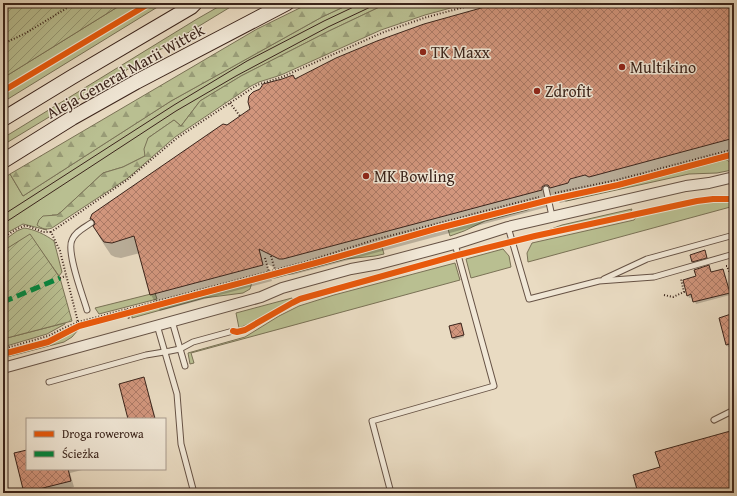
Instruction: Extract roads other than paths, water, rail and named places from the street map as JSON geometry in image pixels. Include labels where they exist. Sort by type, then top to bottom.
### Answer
[{"type":"main road","name":"Aleja Generał Marii Wittek","points":[[3,119],[191,7],[195,3]]},
{"type":"main road","name":"Aleja Generał Marii Wittek","points":[[3,161],[72,118],[136,82],[288,3]]},
{"type":"street","points":[[3,368],[261,296],[282,288],[354,268],[379,264],[455,244],[508,227],[686,186],[709,183],[734,177]]},
{"type":"lane","points":[[546,189],[552,216]]},
{"type":"lane","points":[[87,310],[70,248],[74,236],[91,223]]},
{"type":"lane","points":[[508,227],[529,299],[599,282],[654,277],[734,254]]},
{"type":"lane","points":[[599,282],[647,259],[734,235]]},
{"type":"lane","points":[[391,493],[372,421],[494,386],[455,244]]},
{"type":"lane","points":[[172,321],[184,366]]},
{"type":"lane","points":[[158,325],[178,394],[181,444],[194,493]]},
{"type":"lane","points":[[49,382],[146,355],[180,349],[193,342],[233,332]]},
{"type":"lane","points":[[714,420],[734,410]]},
{"type":"tram line","points":[[3,215],[174,105],[247,61],[362,3]]},
{"type":"tram line","points":[[3,224],[176,111],[236,76],[328,27],[379,3]]},
{"type":"place","name":"TK Maxx","points":[[423,52]]},
{"type":"place","name":"Multikino","points":[[622,67]]},
{"type":"place","name":"Zdrofit","points":[[537,91]]},
{"type":"place","name":"MK Bowling","points":[[366,176]]}]
